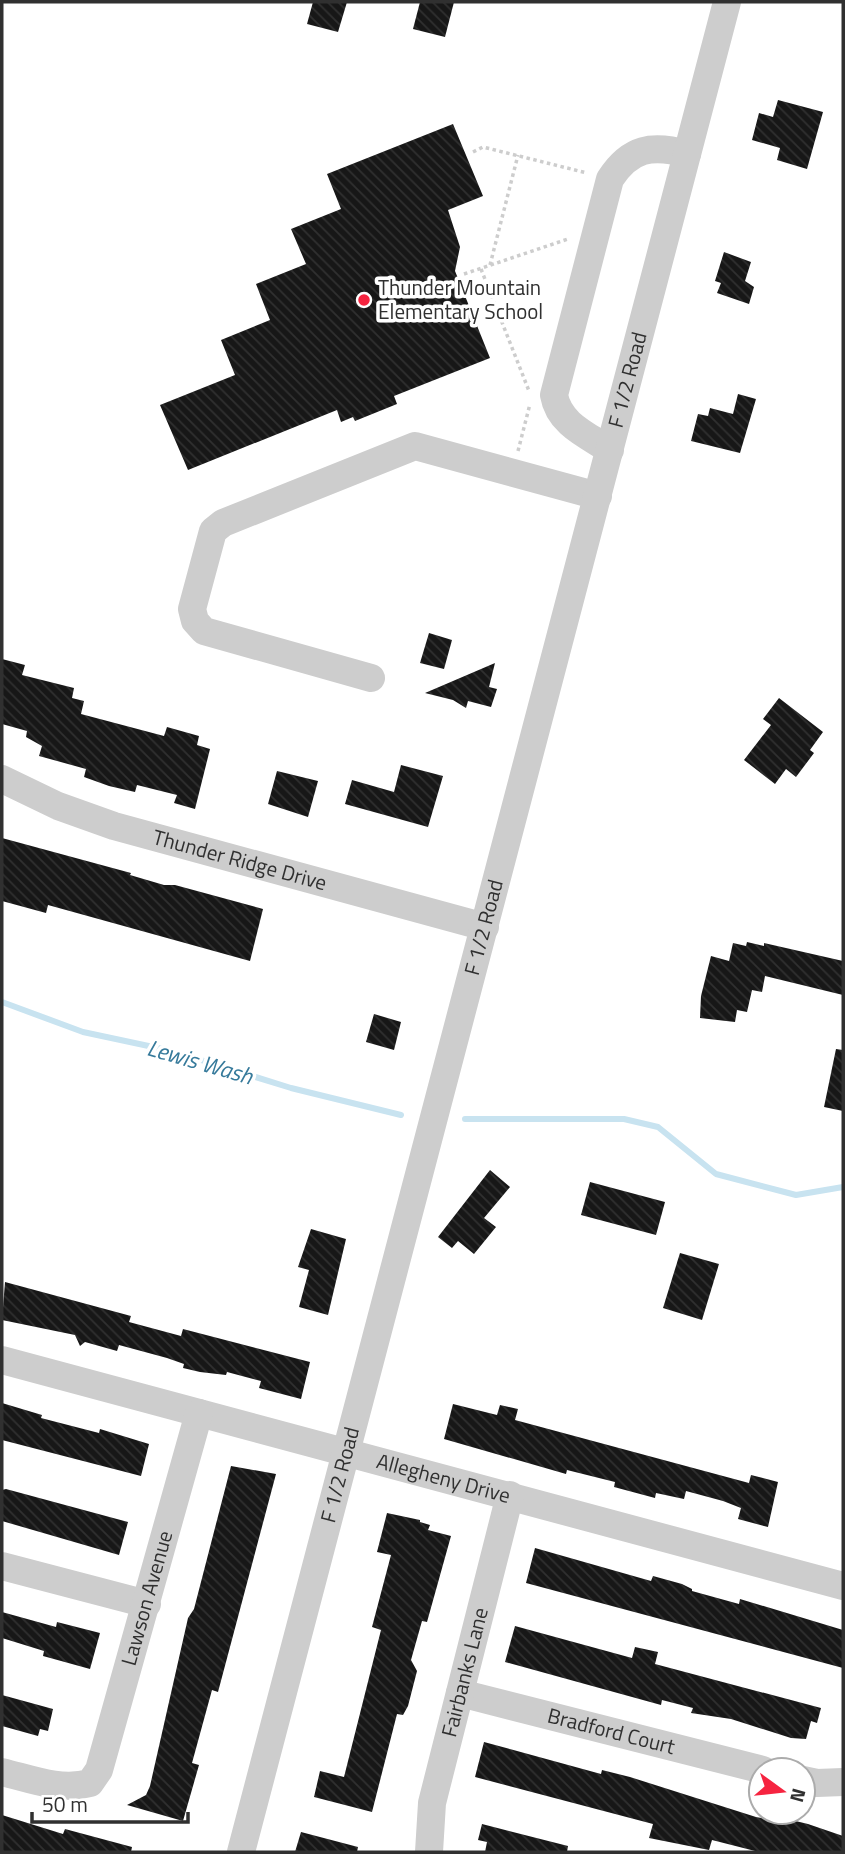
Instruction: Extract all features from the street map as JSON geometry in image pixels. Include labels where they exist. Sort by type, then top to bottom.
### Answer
[{"type":"street","name":"F 1/2 Road","points":[[241,1852],[727,2]]},
{"type":"street","points":[[610,450],[565,421],[557,410],[554,395],[610,179],[622,161],[637,152],[670,149],[687,154]]},
{"type":"street","points":[[371,678],[204,631],[195,621],[192,610],[213,531],[223,523],[415,446],[598,496]]},
{"type":"street","name":"Thunder Ridge Drive","points":[[2,779],[58,806],[114,826],[485,927]]},
{"type":"street","name":"Allegheny Drive","points":[[2,1360],[843,1586]]},
{"type":"street","name":"Lawson Avenue","points":[[2,1772],[52,1785],[75,1787],[90,1783],[106,1753],[199,1413]]},
{"type":"street","name":"Fairbanks Lane","points":[[429,1852],[432,1803],[510,1495]]},
{"type":"street","points":[[2,1566],[146,1604]]},
{"type":"street","name":"Bradford Court","points":[[460,1693],[747,1766]]},
{"type":"street","points":[[817,1783],[843,1782]]},
{"type":"path","points":[[474,152],[483,147],[610,179]]},
{"type":"path","points":[[490,266],[517,155]]},
{"type":"path","points":[[464,274],[597,229]]},
{"type":"path","points":[[481,269],[532,398],[512,472]]},
{"type":"building","points":[[313,2],[347,2],[338,32],[307,24]]},
{"type":"building","points":[[420,2],[454,2],[445,37],[413,29]]},
{"type":"building","points":[[778,100],[823,112],[807,169],[777,160],[780,148],[752,140],[759,113],[773,117]]},
{"type":"building","name":"Thunder Mountain Elementary School","points":[[453,124],[483,196],[448,210],[460,247],[455,271],[490,358],[394,396],[397,404],[355,421],[353,417],[341,422],[337,410],[188,470],[160,405],[235,375],[221,340],[270,320],[256,284],[306,264],[291,229],[341,209],[327,174]]},
{"type":"building","points":[[724,252],[751,262],[745,281],[754,287],[749,304],[717,293],[721,283],[715,281]]},
{"type":"building","points":[[738,394],[756,399],[740,453],[691,441],[698,414],[708,416],[710,408],[733,414]]},
{"type":"building","points":[[429,633],[452,640],[444,669],[420,663]]},
{"type":"building","points":[[2,659],[25,665],[22,675],[74,688],[72,698],[84,701],[81,714],[164,736],[167,727],[199,736],[197,745],[210,749],[195,809],[174,803],[177,795],[137,785],[135,792],[109,786],[84,777],[86,769],[39,756],[42,746],[26,737],[27,731],[2,724]]},
{"type":"building","points":[[495,663],[489,687],[497,689],[491,707],[468,701],[466,708],[453,700],[425,693]]},
{"type":"building","points":[[779,698],[823,732],[810,750],[814,753],[796,777],[786,769],[775,784],[744,760],[771,725],[763,719]]},
{"type":"building","points":[[401,765],[443,776],[428,827],[345,804],[352,780],[394,792]]},
{"type":"building","points":[[277,771],[318,781],[308,817],[268,804]]},
{"type":"building","points":[[2,838],[131,873],[130,875],[164,885],[175,885],[263,909],[250,961],[48,905],[46,913],[2,901]]},
{"type":"building","points":[[747,942],[764,946],[764,943],[843,961],[843,995],[765,976],[762,992],[752,990],[747,1012],[737,1010],[735,1022],[700,1018],[701,996],[711,956],[729,961],[733,943],[746,946]]},
{"type":"building","points":[[374,1014],[401,1022],[394,1050],[366,1042]]},
{"type":"building","points":[[836,1049],[843,1050],[843,1111],[824,1107]]},
{"type":"building","points":[[490,1170],[510,1187],[484,1218],[496,1227],[474,1254],[458,1241],[452,1248],[438,1237]]},
{"type":"building","points":[[590,1182],[665,1202],[656,1235],[581,1215]]},
{"type":"building","points":[[311,1229],[346,1239],[328,1315],[299,1307],[309,1270],[298,1267]]},
{"type":"building","points":[[680,1253],[719,1264],[702,1320],[663,1308]]},
{"type":"building","points":[[5,1282],[131,1316],[129,1322],[181,1336],[183,1329],[310,1362],[301,1399],[259,1388],[261,1381],[227,1372],[226,1375],[183,1368],[184,1364],[119,1345],[117,1351],[85,1342],[80,1346],[75,1335],[2,1320]]},
{"type":"building","points":[[2,1403],[42,1415],[41,1418],[99,1433],[100,1429],[149,1444],[141,1476],[2,1440]]},
{"type":"building","points":[[453,1404],[497,1415],[500,1405],[518,1409],[515,1420],[749,1483],[751,1475],[778,1482],[768,1527],[738,1519],[741,1508],[723,1501],[686,1491],[684,1499],[656,1493],[655,1498],[614,1487],[615,1482],[567,1470],[566,1474],[444,1439]]},
{"type":"building","points":[[231,1466],[276,1474],[218,1692],[212,1690],[192,1763],[199,1765],[183,1821],[127,1805],[146,1795],[150,1786],[188,1618],[194,1609]]},
{"type":"building","points":[[2,1490],[128,1522],[119,1555],[2,1521]]},
{"type":"building","points":[[387,1513],[420,1520],[430,1525],[428,1530],[451,1536],[427,1622],[422,1621],[411,1660],[417,1671],[408,1706],[403,1715],[397,1714],[372,1812],[314,1797],[320,1771],[344,1777],[381,1630],[372,1627],[391,1555],[377,1552]]},
{"type":"building","points":[[535,1548],[651,1581],[653,1576],[682,1584],[692,1591],[739,1604],[740,1599],[843,1630],[843,1668],[526,1583]]},
{"type":"building","points":[[2,1612],[56,1627],[57,1622],[100,1633],[90,1669],[43,1656],[44,1651],[2,1638]]},
{"type":"building","points":[[515,1626],[632,1658],[635,1647],[658,1652],[655,1664],[821,1708],[817,1723],[811,1721],[806,1739],[791,1738],[731,1719],[691,1713],[693,1708],[662,1700],[661,1705],[505,1662]]},
{"type":"building","points":[[2,1695],[53,1709],[48,1731],[40,1729],[38,1736],[2,1726]]},
{"type":"building","points":[[484,1742],[601,1774],[602,1770],[630,1777],[747,1814],[747,1826],[814,1826],[843,1836],[843,1852],[759,1852],[712,1840],[709,1850],[649,1838],[653,1824],[475,1777]]},
{"type":"building","points":[[2,1815],[63,1834],[65,1829],[132,1847],[131,1852],[2,1852]]},
{"type":"building","points":[[482,1824],[568,1846],[567,1852],[485,1852],[487,1842],[478,1840]]},
{"type":"building","points":[[301,1832],[358,1847],[357,1852],[295,1852]]},
{"type":"waterway","name":"Lewis Wash","points":[[2,1002],[83,1032],[172,1051],[291,1088],[401,1115]]},
{"type":"waterway","name":"Lewis Wash","points":[[465,1119],[624,1119],[658,1127],[716,1174],[796,1195],[843,1187]]},
{"type":"place","name":"Thunder Mountain Elementary School","points":[[364,300]]}]
